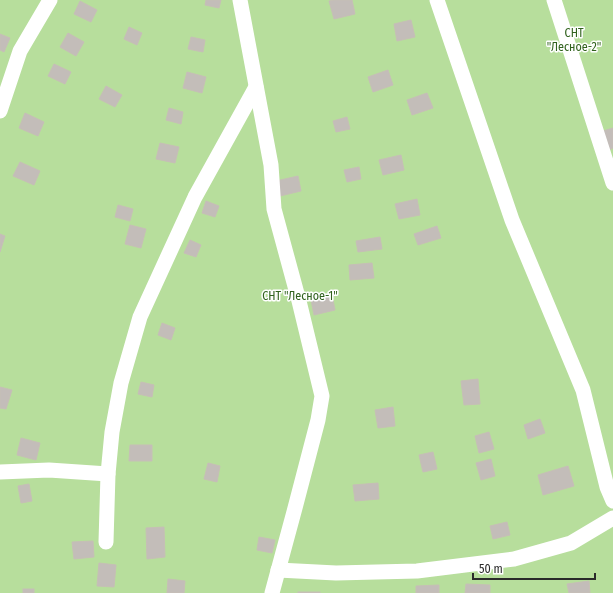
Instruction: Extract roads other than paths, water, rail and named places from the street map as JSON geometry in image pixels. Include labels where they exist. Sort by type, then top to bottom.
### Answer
[{"type":"street","points":[[0,110],[20,51],[50,0]]},
{"type":"street","points":[[240,0],[271,165],[274,209],[299,300],[322,396],[318,420],[272,593]]},
{"type":"street","points":[[437,0],[512,220],[583,390],[607,487],[613,501]]},
{"type":"street","points":[[554,0],[613,183]]},
{"type":"street","points":[[106,542],[108,474],[112,432],[121,383],[140,317],[195,197],[256,87]]},
{"type":"street","points":[[0,472],[49,470],[108,474]]},
{"type":"street","points":[[278,570],[336,573],[417,571],[514,559],[571,542],[613,518]]},
{"type":"park label","name":"СНТ \"Лесное-2\"","points":[[574,40]]},
{"type":"park label","name":"СНТ \"Лесное-1\"","points":[[300,296]]}]
